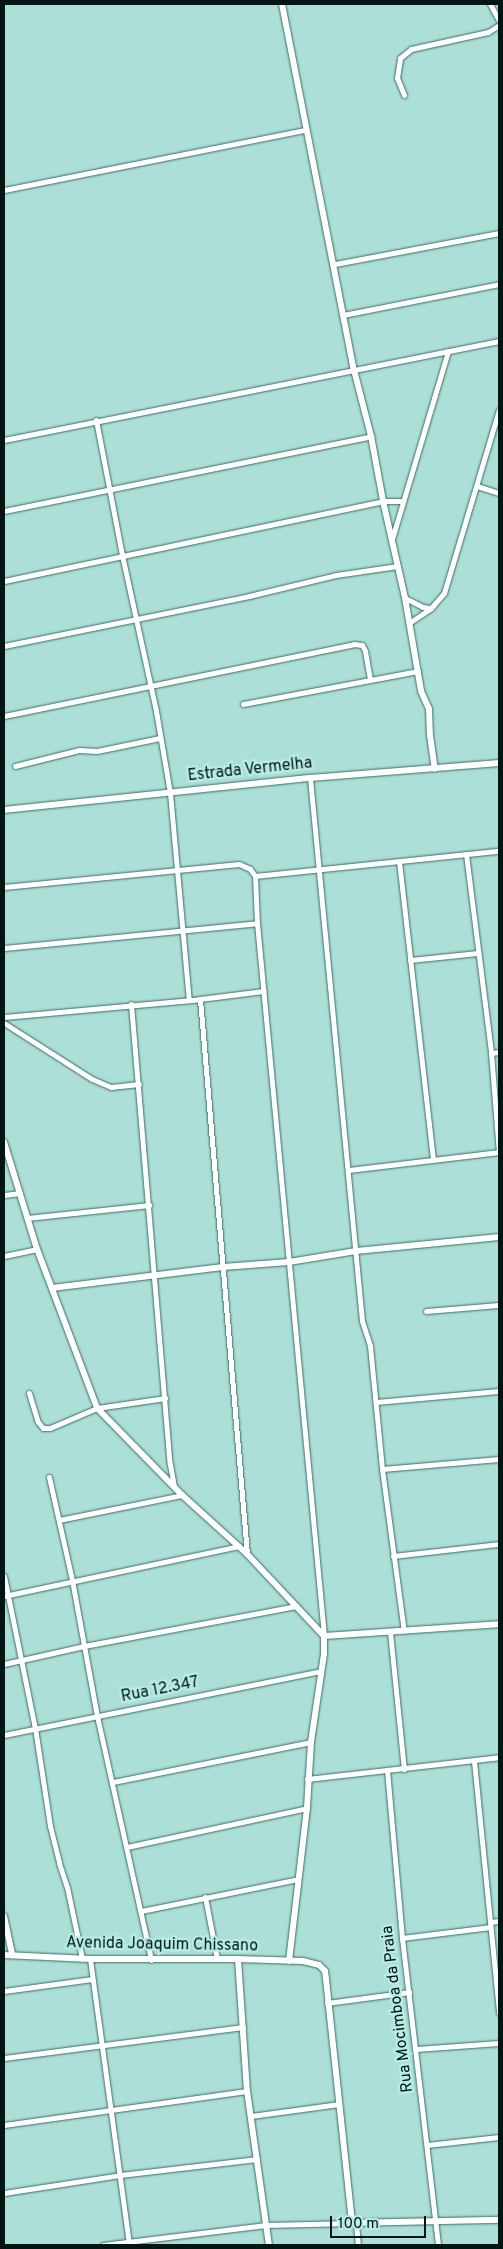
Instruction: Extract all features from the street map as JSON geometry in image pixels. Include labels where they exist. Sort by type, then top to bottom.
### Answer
[{"type":"street","points":[[282,4],[305,130],[335,264],[354,370],[371,436],[383,501],[405,598],[421,691],[429,709],[430,735],[435,769]]},
{"type":"street","points":[[490,4],[499,20]]},
{"type":"street","points":[[404,95],[397,78],[400,58],[411,49],[488,32],[499,25]]},
{"type":"street","points":[[4,190],[305,130]]},
{"type":"street","points":[[335,264],[499,233]]},
{"type":"street","points":[[343,316],[499,284]]},
{"type":"street","points":[[4,440],[96,420],[499,341]]},
{"type":"street","points":[[392,540],[448,351]]},
{"type":"street","points":[[409,623],[431,608],[444,593],[499,410]]},
{"type":"street","points":[[96,420],[170,792],[189,1000]]},
{"type":"street","points":[[4,511],[371,436]]},
{"type":"street","points":[[477,486],[499,493]]},
{"type":"street","points":[[4,581],[383,501],[403,501]]},
{"type":"street","points":[[4,646],[136,620],[336,575],[398,566]]},
{"type":"street","points":[[405,598],[423,607],[431,608]]},
{"type":"street","points":[[4,716],[354,644],[362,644],[370,678]]},
{"type":"street","points":[[243,704],[370,678],[418,671]]},
{"type":"street","points":[[15,766],[79,750],[96,751],[160,738]]},
{"type":"street","name":"Estrada Vermelha","points":[[4,810],[310,778],[499,763]]},
{"type":"street","points":[[310,778],[362,1321],[370,1346],[382,1469],[404,1631]]},
{"type":"street","points":[[255,876],[499,851]]},
{"type":"street","points":[[349,1170],[433,1158],[499,1152],[490,1053],[466,854]]},
{"type":"street","points":[[399,861],[433,1158]]},
{"type":"street","points":[[4,887],[239,864],[250,869],[255,876],[324,1636],[311,1742],[307,1780],[307,1808],[289,1961]]},
{"type":"street","points":[[4,948],[258,923]]},
{"type":"street","points":[[410,960],[478,953]]},
{"type":"street","points":[[4,1017],[131,1004],[200,1000],[264,991]]},
{"type":"street","points":[[200,1000],[247,1554]]},
{"type":"street","points":[[131,1004],[170,1464],[174,1486]]},
{"type":"street","points":[[4,1023],[92,1079],[111,1086],[138,1084]]},
{"type":"street","points":[[490,1053],[499,1052]]},
{"type":"street","points":[[4,1142],[27,1218],[97,1408],[182,1495],[247,1554],[324,1636]]},
{"type":"street","points":[[4,1195],[20,1193]]},
{"type":"street","points":[[27,1218],[149,1205]]},
{"type":"street","points":[[52,1288],[223,1267],[289,1262],[356,1251],[499,1237]]},
{"type":"street","points":[[4,1256],[38,1249]]},
{"type":"street","points":[[426,1311],[499,1305]]},
{"type":"street","points":[[376,1402],[499,1391]]},
{"type":"street","points":[[29,1393],[38,1422],[43,1428],[50,1428],[97,1408],[165,1398]]},
{"type":"street","points":[[382,1469],[499,1458]]},
{"type":"street","points":[[49,1477],[72,1580],[97,1716],[151,1960]]},
{"type":"street","points":[[59,1520],[182,1495]]},
{"type":"street","points":[[393,1556],[499,1544]]},
{"type":"street","points":[[6,1595],[239,1546]]},
{"type":"street","points":[[4,1576],[6,1595],[35,1728],[50,1826],[59,1863],[68,1887],[82,1958]]},
{"type":"street","points":[[4,1664],[84,1646],[296,1606]]},
{"type":"street","points":[[324,1636],[499,1624]]},
{"type":"street","points":[[390,1632],[404,1768]]},
{"type":"street","name":"Rua 12.347","points":[[4,1735],[321,1671]]},
{"type":"street","points":[[113,1782],[311,1742]]},
{"type":"street","points":[[307,1780],[499,1758]]},
{"type":"street","points":[[474,1761],[499,2013]]},
{"type":"street","name":"Rua Mocimboa da Praia","points":[[387,1770],[402,1938],[438,2245]]},
{"type":"street","points":[[127,1847],[307,1808]]},
{"type":"street","points":[[141,1911],[298,1879]]},
{"type":"street","points":[[205,1897],[217,1959]]},
{"type":"street","points":[[4,1916],[12,1955]]},
{"type":"street","points":[[402,1938],[490,1924],[499,1920]]},
{"type":"street","name":"Avenida Joaquim Chissano","points":[[4,1955],[90,1959],[238,1959],[319,1964],[325,1972],[327,2003]]},
{"type":"street","points":[[90,1959],[129,2243]]},
{"type":"street","points":[[238,1959],[247,2091],[269,2245]]},
{"type":"street","points":[[4,1991],[92,1979]]},
{"type":"street","points":[[358,2245],[338,2104],[327,2003],[409,1992]]},
{"type":"street","points":[[4,2058],[243,2027]]},
{"type":"street","points":[[416,2049],[499,2043]]},
{"type":"street","points":[[4,2125],[247,2091]]},
{"type":"street","points":[[251,2116],[338,2104]]},
{"type":"street","points":[[427,2145],[499,2137]]},
{"type":"street","points":[[4,2193],[120,2175],[258,2159]]},
{"type":"street","points":[[103,2245],[266,2225],[499,2220]]}]
